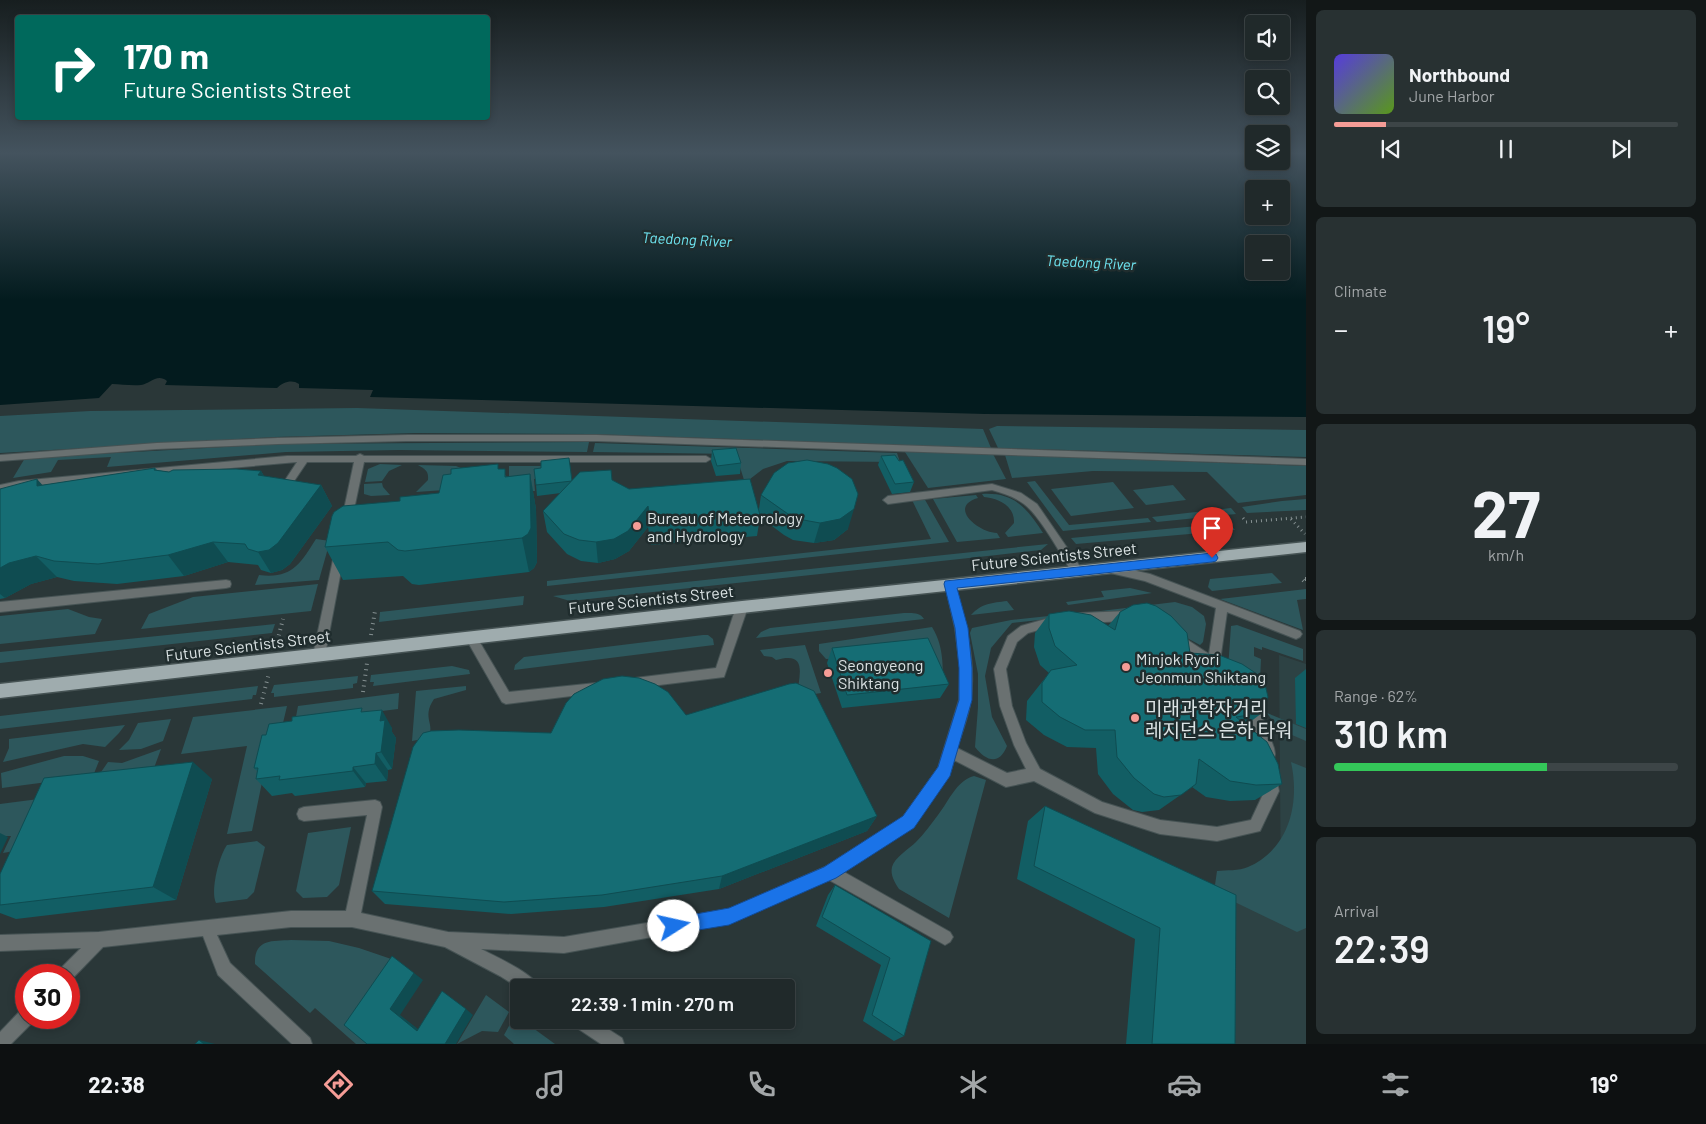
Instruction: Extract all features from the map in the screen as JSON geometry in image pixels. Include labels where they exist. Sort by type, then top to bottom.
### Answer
[{"type":"main road","name":"Future Scientists Street","points":[[0,691],[950,584],[1306,547]]},
{"type":"street","points":[[282,491],[305,458]]},
{"type":"street","points":[[1,490],[76,478],[194,466],[305,458],[706,459]]},
{"type":"street","points":[[319,655],[343,538],[354,506],[360,458]]},
{"type":"street","points":[[476,470],[478,458]]},
{"type":"street","points":[[187,481],[194,466]]},
{"type":"street","points":[[72,493],[76,478]]},
{"type":"street","points":[[888,500],[984,488],[1008,491],[1031,503],[1038,511],[1077,571]]},
{"type":"street","points":[[1106,568],[1146,577],[1296,634]]},
{"type":"street","points":[[0,607],[226,584]]},
{"type":"street","points":[[0,943],[99,940],[291,919],[352,919],[448,940],[564,944],[729,916],[830,872],[908,822],[944,771],[966,700],[966,668],[961,628],[950,584]]},
{"type":"street","points":[[471,637],[506,698],[720,673],[742,607]]},
{"type":"street","points":[[1214,662],[1222,607]]},
{"type":"street","points":[[1138,619],[1128,616],[1072,618],[1025,629],[1012,639],[1000,669],[1006,706],[1020,745],[1035,774],[1100,808],[1160,828],[1217,834],[1255,826],[1272,791],[1268,748],[1251,702],[1246,696]]},
{"type":"street","points":[[1168,632],[1214,662],[1226,673]]},
{"type":"street","points":[[950,751],[1006,780],[1035,774]]},
{"type":"street","points":[[304,814],[375,807],[352,919]]},
{"type":"street","points":[[830,872],[945,937]]},
{"type":"street","points":[[207,928],[224,969],[304,1044]]},
{"type":"street","points":[[76,964],[99,940]]},
{"type":"street","points":[[448,940],[506,970],[519,979]]},
{"type":"street","points":[[0,1044],[15,1028]]},
{"type":"street","points":[[594,1029],[616,1044]]},
{"type":"lane","points":[[0,458],[157,446],[278,441],[407,438],[596,438],[1306,462]]},
{"type":"path","points":[[1243,518],[1246,522],[1306,517]]},
{"type":"path","points":[[1290,518],[1306,535]]},
{"type":"shaded area","points":[[357,408],[983,429],[991,448],[590,434],[415,433],[275,437],[0,453],[0,416],[90,411]]},
{"type":"shaded area","points":[[997,426],[1306,430],[1306,457],[998,448],[989,429]]},
{"type":"shaded area","points":[[589,442],[587,452],[399,450],[286,452],[107,467],[111,457],[58,460],[51,472],[13,478],[25,458],[280,444]]},
{"type":"shaded area","points":[[595,443],[897,453],[900,462],[787,461],[763,469],[750,479],[744,480],[736,454],[593,452]]},
{"type":"shaded area","points":[[905,452],[993,454],[1006,479],[928,488]]},
{"type":"shaded area","points":[[1005,455],[1306,466],[1306,495],[1238,503],[1207,472],[1093,471],[1012,478]]},
{"type":"shaded area","points":[[380,464],[402,465],[389,471],[382,481],[365,482],[368,469]]},
{"type":"shaded area","points":[[418,465],[456,466],[461,468],[463,472],[445,490],[416,492],[428,480],[426,471]]},
{"type":"shaded area","points":[[509,466],[544,466],[542,478],[534,479],[535,491],[509,493]]},
{"type":"shaded area","points":[[1035,481],[1069,525],[1148,518],[1151,522],[1063,531],[1027,482]]},
{"type":"shaded area","points":[[1113,482],[1134,508],[1071,516],[1051,489]]},
{"type":"shaded area","points":[[382,483],[390,495],[371,496],[364,494],[364,484]]},
{"type":"shaded area","points":[[1173,485],[1186,500],[1146,505],[1133,490]]},
{"type":"shaded area","points":[[982,494],[1003,496],[1018,503],[1031,516],[1043,533],[1008,537],[1005,533],[1014,523],[1012,512],[1000,501],[984,497]]},
{"type":"shaded area","points":[[976,495],[978,498],[969,502],[965,507],[969,519],[982,529],[997,533],[1000,538],[957,542],[933,499]]},
{"type":"shaded area","points":[[924,498],[949,542],[547,586],[547,581],[931,539],[912,500]]},
{"type":"shaded area","points":[[1306,499],[1306,510],[1247,513],[1242,507],[1282,501]]},
{"type":"shaded area","points":[[1231,508],[1236,514],[1157,522],[1152,517]]},
{"type":"shaded area","points":[[1229,523],[1235,530],[1076,544],[1071,538]]},
{"type":"shaded area","points":[[316,539],[330,541],[319,580],[255,585],[259,575],[280,575],[294,568],[305,556]]},
{"type":"shaded area","points":[[1048,544],[1041,550],[570,601],[553,596]]},
{"type":"shaded area","points":[[1272,573],[1282,583],[1212,591],[1208,587],[1210,579]]},
{"type":"shaded area","points":[[318,584],[311,611],[141,629],[149,614],[193,597]]},
{"type":"shaded area","points":[[1130,588],[1152,593],[1068,605],[1066,602],[1104,597],[1101,591]]},
{"type":"shaded area","points":[[1306,589],[1306,599],[1297,600],[1303,630],[1220,599]]},
{"type":"shaded area","points":[[524,596],[523,605],[379,622],[380,612]]},
{"type":"shaded area","points":[[1007,601],[1014,610],[971,615],[983,606]]},
{"type":"shaded area","points":[[1175,602],[1192,607],[1204,616],[1206,624],[1203,642],[1200,645],[1185,637],[1076,614]]},
{"type":"shaded area","points":[[68,609],[89,617],[102,619],[95,634],[0,644],[0,616]]},
{"type":"shaded area","points":[[904,613],[918,614],[924,619],[756,638],[761,632],[770,628]]},
{"type":"shaded area","points":[[1058,615],[1059,618],[1012,623],[991,648],[985,676],[992,717],[1007,746],[1000,757],[996,759],[984,756],[975,747],[978,674],[970,633],[972,628],[1011,620]]},
{"type":"shaded area","points":[[275,624],[272,633],[0,663],[0,652]]},
{"type":"shaded area","points":[[1237,625],[1303,649],[1303,661],[1262,647],[1262,650],[1254,647],[1254,656],[1261,659],[1259,703],[1228,669],[1231,626]]},
{"type":"shaded area","points":[[932,627],[941,651],[943,668],[942,695],[936,685],[846,658],[826,659],[819,651],[819,644]]},
{"type":"shaded area","points":[[708,635],[713,639],[714,645],[514,670],[515,665],[524,657]]},
{"type":"shaded area","points":[[805,645],[821,693],[797,697],[800,674],[798,662],[787,658],[776,660],[772,657],[764,656],[760,650]]},
{"type":"shaded area","points":[[1279,655],[1306,664],[1306,1044],[1226,1044],[1230,879],[1281,894]]},
{"type":"shaded area","points":[[452,666],[469,670],[470,674],[373,686],[374,682],[370,682],[371,675]]},
{"type":"shaded area","points":[[358,676],[357,683],[353,684],[353,688],[274,697],[274,693],[271,693],[274,685]]},
{"type":"shaded area","points":[[258,686],[256,695],[253,695],[252,699],[0,729],[0,716]]},
{"type":"shaded area","points":[[466,686],[466,690],[434,699],[428,716],[430,733],[428,738],[412,741],[416,691]]},
{"type":"shaded area","points":[[399,693],[398,709],[295,722],[298,706]]},
{"type":"shaded area","points":[[287,706],[283,723],[274,724],[252,831],[227,834],[247,746],[181,754],[193,717]]},
{"type":"shaded area","points":[[1267,713],[1306,729],[1306,741],[1278,729]]},
{"type":"shaded area","points":[[171,719],[163,741],[141,749],[119,750],[129,740],[138,723]]},
{"type":"shaded area","points":[[125,725],[105,747],[83,744],[3,762],[9,748],[9,739]]},
{"type":"shaded area","points":[[161,749],[154,768],[99,775],[108,762],[122,763]]},
{"type":"shaded area","points":[[64,756],[83,756],[99,761],[93,776],[2,788],[1,773]]},
{"type":"shaded area","points":[[1291,762],[1306,768],[1306,928],[1297,932],[1214,892],[1217,871],[1237,870],[1248,867],[1274,849],[1282,836],[1289,823],[1294,793]]},
{"type":"shaded area","points":[[974,776],[986,780],[949,918],[899,889],[892,876],[892,867],[899,857],[925,832],[962,782]]},
{"type":"shaded area","points":[[54,797],[31,848],[3,853],[11,836],[0,836],[0,804]]},
{"type":"shaded area","points":[[351,827],[339,885],[327,897],[303,898],[296,891],[308,833]]},
{"type":"shaded area","points":[[257,841],[265,847],[254,892],[247,899],[216,903],[214,890],[216,874],[227,845]]},
{"type":"shaded area","points":[[271,941],[329,941],[359,948],[400,962],[369,1044],[356,1044],[315,1008],[310,1013],[255,964],[255,956],[261,946]]},
{"type":"shaded area","points":[[486,995],[509,1012],[498,1032],[482,1031],[457,1044]]},
{"type":"shaded area","points":[[510,1024],[510,1029],[534,1029],[555,1044],[514,1044],[504,1035]]},
{"type":"water","name":"Taedong River","points":[[0,202],[1245,202],[1245,225],[1290,225],[1290,202],[1306,202],[1306,417],[985,414],[370,397],[373,390],[299,388],[299,384],[291,381],[277,388],[165,385],[167,381],[160,378],[141,385],[112,384],[99,398],[0,405]]},
{"type":"building","points":[[736,448],[741,463],[717,466],[712,450]]},
{"type":"building","points":[[895,455],[899,461],[903,460],[914,482],[895,484],[881,456]]},
{"type":"building","points":[[569,458],[572,481],[536,485],[534,469],[541,468],[541,461]]},
{"type":"building","points":[[807,460],[828,464],[852,479],[858,494],[854,509],[840,519],[820,523],[798,519],[761,495],[774,473],[788,463]]},
{"type":"building","points":[[498,464],[498,469],[505,469],[505,477],[530,474],[531,528],[528,534],[522,538],[405,551],[398,550],[388,542],[325,547],[332,516],[334,512],[343,506],[400,501],[400,497],[439,493],[443,475],[451,474],[451,469]]},
{"type":"building","points":[[155,468],[154,470],[169,472],[173,470],[236,469],[261,471],[258,475],[321,485],[278,543],[269,550],[258,552],[248,549],[245,544],[213,542],[168,555],[98,564],[54,561],[36,556],[9,563],[0,568],[0,489],[37,479],[37,486]]},
{"type":"building","points":[[611,470],[612,480],[629,489],[750,479],[760,515],[651,525],[648,506],[628,531],[614,539],[596,542],[579,540],[564,534],[543,511],[580,472]]},
{"type":"building","name":"미래과학자거리 레지던스 은하 타워","points":[[1147,603],[1156,606],[1171,616],[1187,633],[1190,653],[1219,655],[1242,664],[1257,674],[1265,684],[1268,697],[1262,713],[1236,717],[1267,742],[1278,764],[1282,784],[1256,785],[1230,781],[1199,759],[1196,784],[1181,795],[1164,797],[1154,794],[1134,778],[1117,757],[1115,730],[1085,730],[1060,717],[1042,702],[1042,683],[1051,670],[1077,665],[1055,646],[1049,628],[1049,614],[1069,611],[1091,615],[1115,630],[1120,612],[1133,605]]},
{"type":"building","points":[[928,638],[949,684],[847,695],[832,648]]},
{"type":"building","points":[[622,676],[639,678],[655,684],[668,692],[686,715],[789,684],[796,683],[814,691],[877,816],[722,876],[602,895],[504,902],[372,891],[413,747],[423,733],[459,730],[551,733],[566,703],[574,694],[603,679]]},
{"type":"building","points":[[362,708],[361,712],[382,710],[380,721],[385,720],[381,752],[376,753],[375,764],[353,767],[353,771],[279,780],[280,776],[256,779],[258,768],[254,768],[262,735],[266,735],[269,724],[292,721],[292,717]]},
{"type":"building","points":[[193,762],[153,887],[0,905],[0,874],[44,778]]},
{"type":"building","points":[[1045,806],[1236,895],[1235,1044],[1152,1044],[1160,928],[1034,866]]},
{"type":"building","points":[[835,885],[931,941],[904,1036],[872,1015],[890,958],[822,917]]},
{"type":"building","points":[[392,956],[414,973],[390,1009],[417,1031],[442,991],[466,1009],[445,1044],[367,1044],[344,1025]]},
{"type":"building","points":[[199,1040],[204,1044],[195,1044]]},
{"type":"place","name":"Bureau of Meteorology and Hydrology","points":[[637,526]]},
{"type":"place","name":"Minjok Ryori Jeonmun Shiktang","points":[[1126,667]]},
{"type":"place","name":"Seongyeong Shiktang","points":[[828,673]]},
{"type":"place","name":"미래과학자거리 레지던스 은하 타워","points":[[1135,718]]},
{"type":"route","points":[[674,926],[729,916],[830,872],[908,822],[944,771],[966,700],[966,668],[961,628],[950,584],[1212,558]]}]
